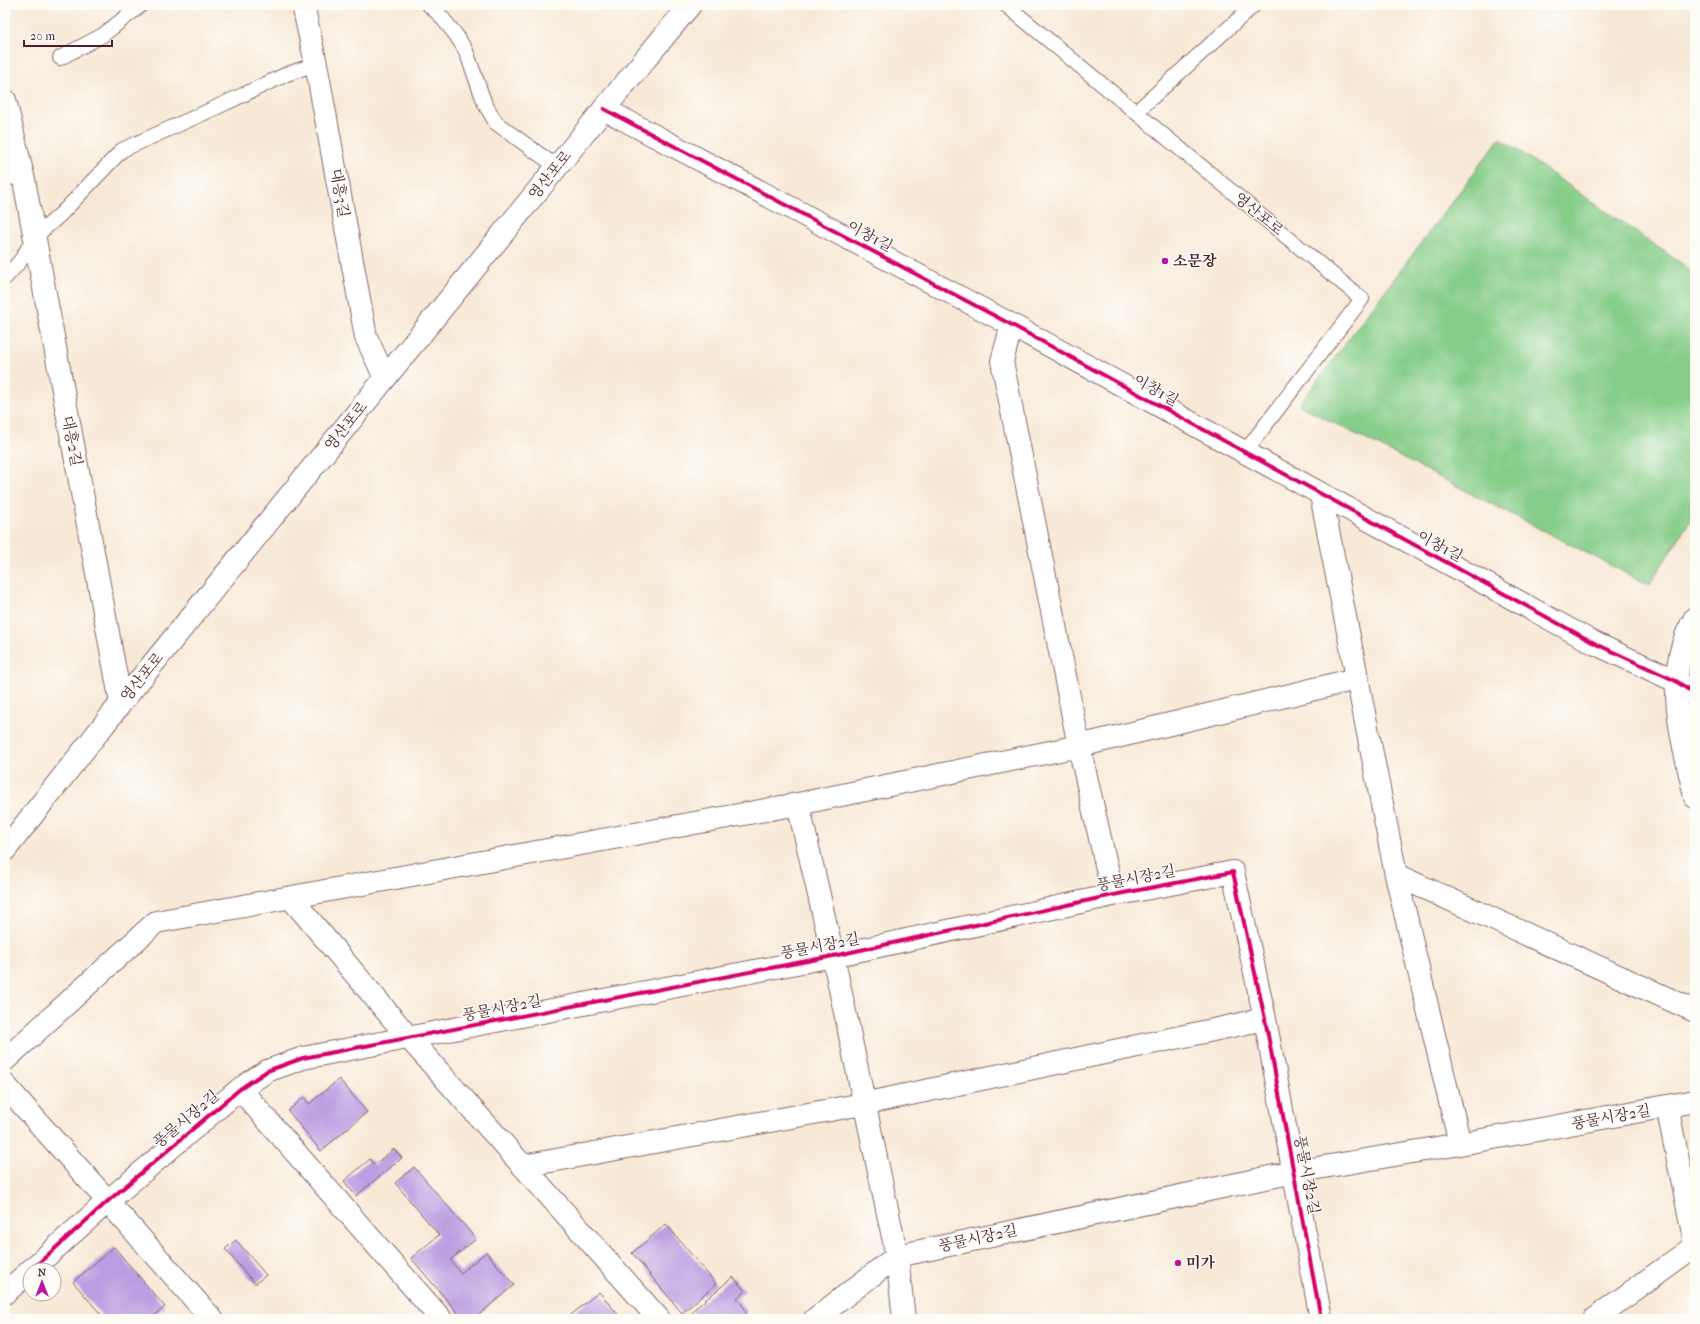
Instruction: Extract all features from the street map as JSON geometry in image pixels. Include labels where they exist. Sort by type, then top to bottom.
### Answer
[{"type":"street","name":"대흥3길","points":[[304,5],[366,337],[385,378]]},
{"type":"street","name":"영산포로","points":[[5,850],[121,703],[690,5]]},
{"type":"street","name":"대흥2길","points":[[5,100],[14,178],[34,238],[121,703]]},
{"type":"street","name":"이창1길","points":[[604,109],[1012,325],[1596,644],[1676,681],[1695,694]]},
{"type":"street","points":[[1012,325],[1002,361],[1079,746],[1113,895]]},
{"type":"street","points":[[1321,495],[1356,679],[1396,875],[1460,1144]]},
{"type":"street","points":[[1695,618],[1681,651],[1676,681],[1681,729],[1695,798]]},
{"type":"street","points":[[5,1060],[156,922],[798,804],[1079,746],[1356,679]]},
{"type":"street","name":"풍물시장2길","points":[[798,804],[833,956],[863,1104],[897,1256],[904,1319]]},
{"type":"street","name":"풍물시장2길","points":[[39,1262],[108,1201],[240,1089],[267,1071],[303,1058],[833,956],[1113,895],[1233,872],[1265,1019],[1321,1319]]},
{"type":"street","points":[[1396,875],[1695,1011]]},
{"type":"street","points":[[290,898],[409,1038],[659,1319]]},
{"type":"street","points":[[523,1166],[863,1104],[1265,1019]]},
{"type":"street","points":[[5,1085],[212,1319]]},
{"type":"street","name":"풍물시장2길","points":[[240,1089],[441,1319]]},
{"type":"street","name":"풍물시장2길","points":[[815,1319],[897,1256],[1294,1172],[1460,1144],[1695,1101]]},
{"type":"street","name":"풍물시장2길","points":[[1667,1106],[1695,1243]]},
{"type":"street","points":[[1594,1319],[1695,1246]]},
{"type":"street","name":"풍물시장2길","points":[[5,1293],[22,1277]]},
{"type":"lane","points":[[60,58],[104,35],[141,5]]},
{"type":"lane","points":[[429,5],[440,14],[466,51],[485,104],[496,123],[557,167]]},
{"type":"lane","name":"영산포로","points":[[1006,5],[1362,299],[1244,452]]},
{"type":"lane","points":[[1136,112],[1254,5]]},
{"type":"lane","points":[[5,278],[21,260],[34,238],[72,202],[122,150],[286,74],[316,64]]},
{"type":"green space","points":[[1500,138],[1695,273],[1695,513],[1649,585],[1299,405]]},
{"type":"building","points":[[339,1079],[367,1112],[321,1151],[288,1111],[304,1097],[309,1104]]},
{"type":"building","points":[[394,1149],[402,1158],[356,1196],[344,1181],[370,1159],[374,1165]]},
{"type":"building","points":[[414,1167],[476,1239],[450,1260],[461,1273],[486,1252],[514,1285],[474,1319],[463,1319],[411,1258],[439,1235],[395,1183]]},
{"type":"building","points":[[666,1224],[716,1284],[682,1313],[632,1253]]},
{"type":"building","points":[[236,1240],[266,1275],[255,1284],[225,1249]]},
{"type":"building","points":[[114,1247],[165,1307],[150,1319],[105,1319],[73,1282]]},
{"type":"building","points":[[733,1277],[745,1291],[737,1298],[747,1312],[739,1319],[699,1319],[692,1311]]},
{"type":"building","points":[[599,1292],[622,1319],[566,1319]]},
{"type":"cycle path","points":[[604,109],[1012,325],[1596,644],[1676,681],[1695,694]]},
{"type":"cycle path","points":[[40,1262],[108,1201],[240,1089],[267,1071],[303,1058],[833,956],[1113,895],[1233,872],[1265,1019],[1321,1319]]},
{"type":"place","name":"소문장","points":[[1165,261]]},
{"type":"place","name":"미가","points":[[1178,1263]]}]
